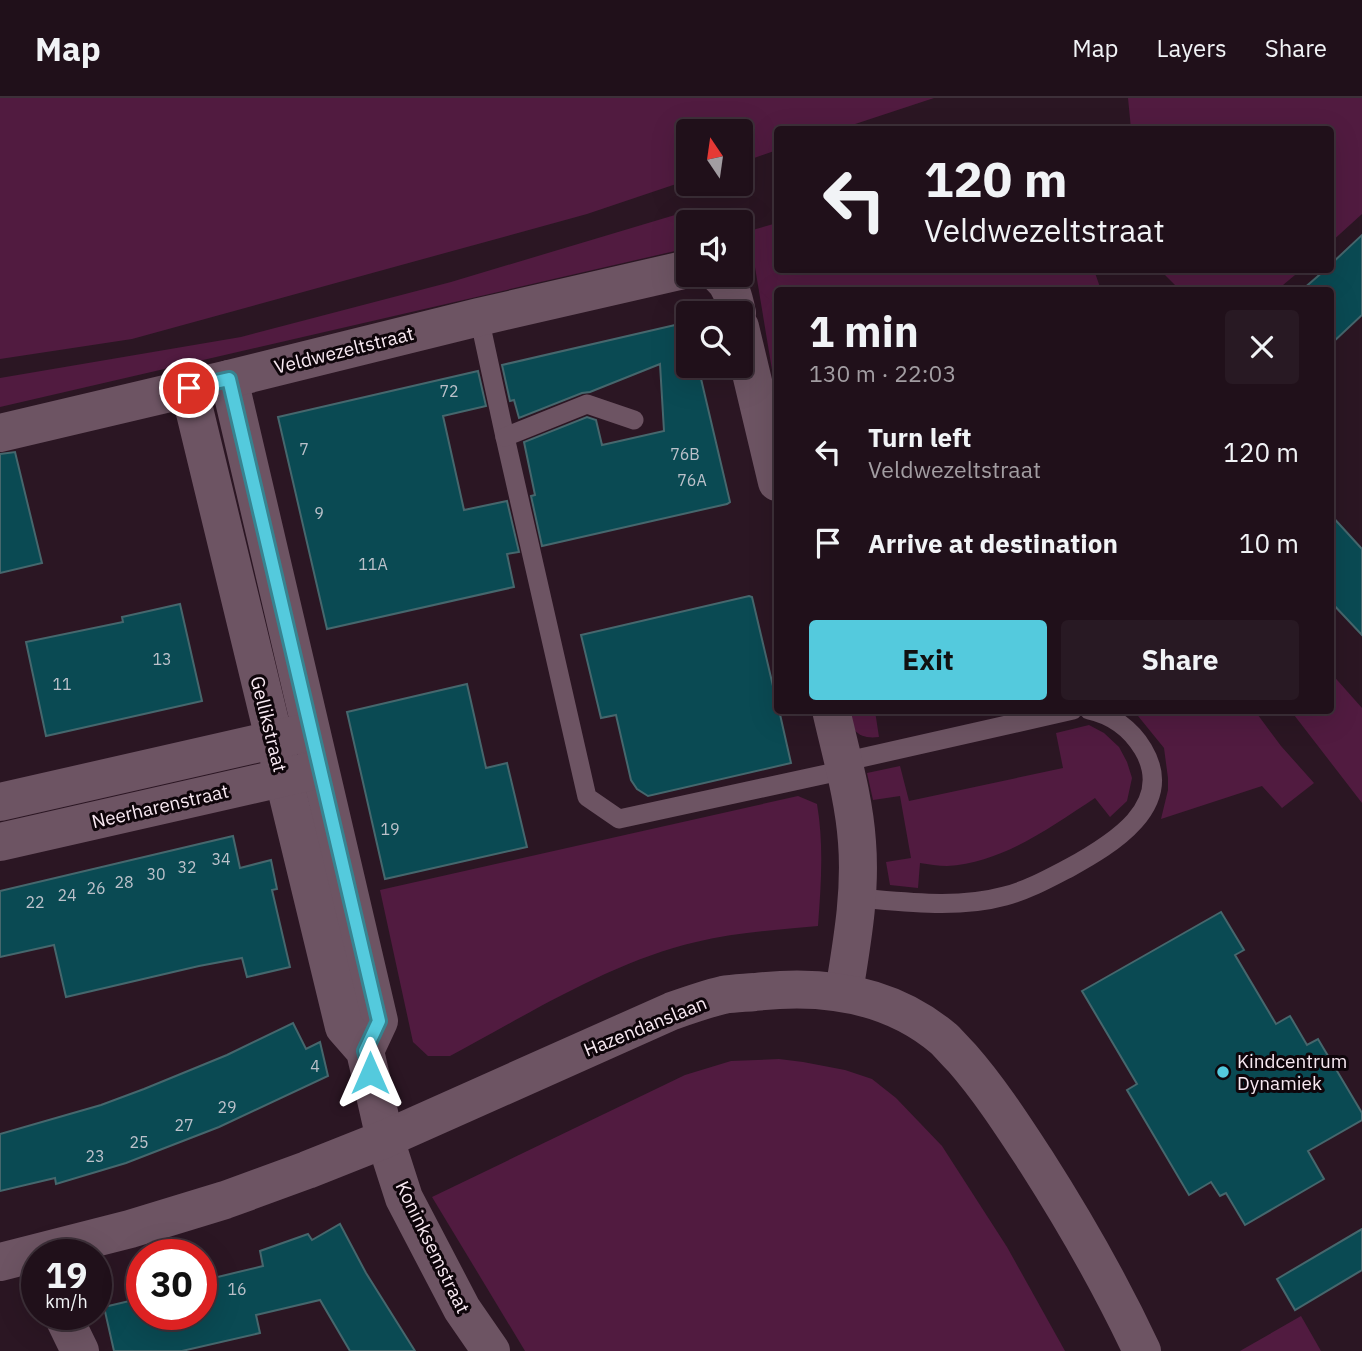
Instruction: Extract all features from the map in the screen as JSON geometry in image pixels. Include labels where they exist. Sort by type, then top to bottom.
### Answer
[{"type":"street","name":"Veldwezeltstraat","points":[[0,433],[676,272]]},
{"type":"street","points":[[752,378],[774,469]]},
{"type":"street","name":"Gellikstraat","points":[[229,379],[379,1021],[365,1051]]},
{"type":"street","name":"Gellikstraat","points":[[189,388],[344,1027],[365,1051],[385,1139]]},
{"type":"street","points":[[832,714],[857,840],[857,898],[844,992]]},
{"type":"street","name":"Neerharenstraat","points":[[0,802],[311,731]]},
{"type":"street","name":"Neerharenstraat","points":[[0,842],[320,769]]},
{"type":"street","name":"Hazendanslaan","points":[[94,1239],[225,1200],[385,1139],[700,1001],[724,995],[804,988],[844,992],[896,1008],[923,1023],[946,1041],[974,1072],[1006,1114],[1056,1193],[1101,1270],[1142,1351]]},
{"type":"street","name":"Koninksemstraat","points":[[385,1139],[404,1198],[461,1310],[491,1351]]},
{"type":"street","points":[[70,1330],[80,1351]]},
{"type":"lane","points":[[479,317],[587,797],[619,819],[1057,714]]},
{"type":"lane","points":[[505,437],[587,404],[634,420]]},
{"type":"lane","points":[[857,898],[954,903],[980,901],[1039,883],[1105,846],[1132,825],[1146,805],[1152,792],[1153,780],[1148,760],[1138,741],[1123,726],[1102,714]]},
{"type":"shaded area","points":[[0,98],[934,98],[849,126],[774,126],[774,151],[753,158],[753,119],[676,119],[676,184],[587,214],[132,339],[0,359]]},
{"type":"shaded area","points":[[1128,98],[1362,98],[1362,214],[1334,239],[1334,126],[1131,126]]},
{"type":"shaded area","points":[[676,215],[676,251],[0,407],[0,378],[241,337],[451,282]]},
{"type":"shaded area","points":[[774,224],[774,273],[1095,273],[1100,287],[774,287],[774,382],[753,255],[753,230]]},
{"type":"shaded area","points":[[1163,273],[1297,273],[1281,287],[1177,287]]},
{"type":"shaded area","points":[[1334,676],[1362,708],[1362,803],[1293,714],[1334,714]]},
{"type":"shaded area","points":[[844,714],[875,714],[879,737],[860,735]]},
{"type":"shaded area","points":[[1136,714],[1257,714],[1314,783],[1282,808],[1262,786],[1161,819],[1168,790],[1164,748]]},
{"type":"shaded area","points":[[1089,725],[1104,733],[1119,747],[1132,778],[1127,801],[1110,817],[1095,798],[1043,832],[1007,851],[968,863],[947,866],[920,863],[918,888],[890,885],[886,862],[911,858],[900,796],[873,800],[867,773],[900,766],[909,801],[1063,768],[1056,733]]},
{"type":"shaded area","points":[[798,796],[817,804],[821,850],[818,926],[726,936],[696,942],[632,962],[570,991],[450,1056],[428,1056],[413,1042],[380,890]]},
{"type":"shaded area","points":[[779,1059],[845,1070],[872,1079],[896,1098],[942,1146],[1007,1247],[1065,1351],[525,1351],[432,1197],[685,1075],[731,1061]]},
{"type":"shaded area","points":[[1301,1316],[1321,1351],[1240,1351]]},
{"type":"building","points":[[1362,235],[1362,315],[1334,341],[1334,287],[1305,287],[1322,273],[1334,273],[1334,261]]},
{"type":"building","points":[[676,325],[676,378],[701,378],[730,502],[542,546],[531,496],[535,495],[524,442],[587,417],[596,420],[602,445],[664,431],[660,364],[519,418],[514,400],[510,401],[502,365]]},
{"type":"building","points":[[478,371],[486,406],[443,416],[464,510],[507,501],[519,552],[507,554],[514,587],[327,629],[278,417]]},
{"type":"building","points":[[15,452],[42,563],[0,573],[0,454]]},
{"type":"building","points":[[1334,518],[1362,549],[1362,635],[1334,605]]},
{"type":"building","points":[[752,597],[774,690],[774,714],[780,714],[791,763],[648,796],[637,789],[631,780],[616,715],[601,718],[581,635]]},
{"type":"building","points":[[180,604],[202,701],[46,736],[26,642],[123,622],[122,617]]},
{"type":"building","points":[[467,684],[486,768],[507,763],[527,847],[385,879],[347,712]]},
{"type":"building","points":[[233,836],[240,868],[271,860],[277,889],[272,890],[290,967],[247,977],[242,958],[66,997],[54,945],[0,957],[0,891]]},
{"type":"building","points":[[1221,912],[1244,950],[1235,955],[1276,1024],[1290,1016],[1307,1045],[1318,1039],[1362,1113],[1362,1120],[1308,1151],[1324,1179],[1245,1225],[1226,1193],[1220,1196],[1211,1182],[1189,1195],[1127,1090],[1137,1084],[1082,991]]},
{"type":"building","points":[[293,1023],[306,1049],[320,1042],[328,1076],[219,1127],[126,1163],[56,1184],[55,1178],[0,1191],[0,1134],[101,1105],[144,1089],[227,1055]]},
{"type":"building","points":[[340,1224],[366,1273],[415,1351],[350,1351],[320,1300],[256,1315],[260,1333],[182,1351],[114,1351],[109,1330],[112,1330],[112,1305],[126,1302],[126,1330],[217,1330],[217,1277],[263,1266],[260,1251],[308,1234],[312,1240]]},
{"type":"building","points":[[1362,1229],[1362,1270],[1295,1310],[1277,1279]]},
{"type":"place","name":"Kindcentrum Dynamiek","points":[[1223,1072]]},
{"type":"route","points":[[189,388],[229,379],[379,1021],[365,1051],[370,1073]]}]
